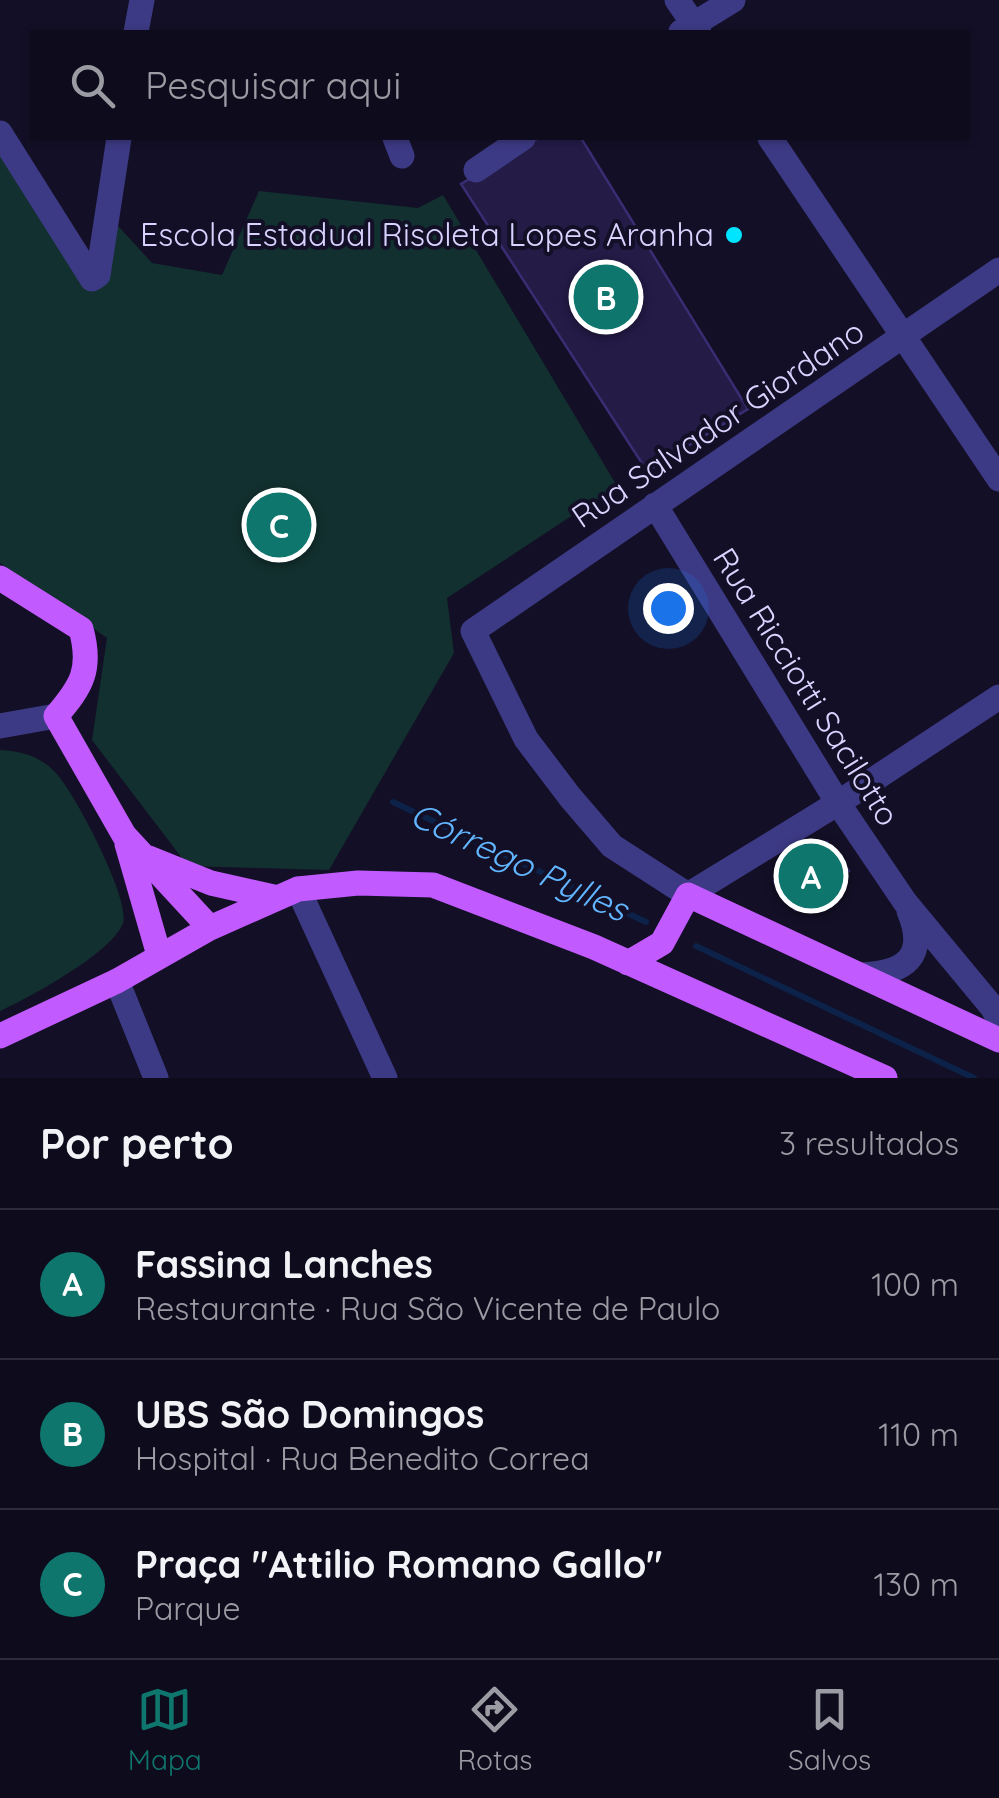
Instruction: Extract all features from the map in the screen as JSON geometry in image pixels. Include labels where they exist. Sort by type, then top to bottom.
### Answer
[{"type":"main road","points":[[0,578],[81,629],[88,654],[77,692],[56,716],[133,844],[210,928]]},
{"type":"main road","points":[[133,844],[211,884],[288,893],[358,883],[433,885],[594,946],[670,984],[884,1078]]},
{"type":"main road","points":[[133,844],[159,955]]},
{"type":"main road","points":[[0,1036],[116,981],[210,928],[288,893]]},
{"type":"main road","points":[[628,963],[662,943],[688,895],[999,1040]]},
{"type":"main road","points":[[662,943],[670,984]]},
{"type":"street","points":[[136,30],[142,0]]},
{"type":"street","points":[[678,0],[691,30],[733,0]]},
{"type":"street","points":[[0,134],[92,279],[98,274],[120,140]]},
{"type":"street","points":[[476,170],[516,140]]},
{"type":"street","points":[[771,140],[999,478]]},
{"type":"street","name":"Rua Salvador Giordano","points":[[688,895],[612,846],[570,797],[526,739],[474,631],[999,270]]},
{"type":"street","name":"Rua Ricciotti Sacilotto","points":[[654,505],[838,804],[905,902],[997,1009]]},
{"type":"street","points":[[688,895],[838,804],[999,697]]},
{"type":"street","points":[[0,726],[56,716]]},
{"type":"street","points":[[288,893],[385,1078]]},
{"type":"street","name":"Rua Ricciotti Sacilotto","points":[[861,975],[896,971],[914,951],[917,937],[905,902]]},
{"type":"street","points":[[116,981],[156,1078]]},
{"type":"green space","points":[[0,150],[95,291],[109,216],[152,263],[222,275],[259,191],[418,208],[443,195],[617,486],[447,598],[454,653],[329,870],[188,866],[92,740],[107,638],[0,563]]},
{"type":"green space","points":[[0,750],[37,758],[64,783],[110,870],[123,923],[116,935],[87,960],[0,1011]]},
{"type":"building","points":[[536,140],[582,140],[748,409],[647,471],[461,184]]},
{"type":"building","points":[[827,842],[849,871],[795,910],[774,881]]},
{"type":"waterway","name":"Córrego Pylles","points":[[393,802],[646,922]]},
{"type":"waterway","name":"Córrego Pylles","points":[[696,946],[974,1078]]},
{"type":"place","name":"Escola Estadual Risoleta Lopes Aranha","points":[[734,235]]},
{"type":"place","name":"UBS São Domingos","points":[[606,297]]},
{"type":"place","name":"Praça \"Attilio Romano Gallo\"","points":[[279,525]]},
{"type":"place","name":"Fassina Lanches","points":[[811,876]]}]
